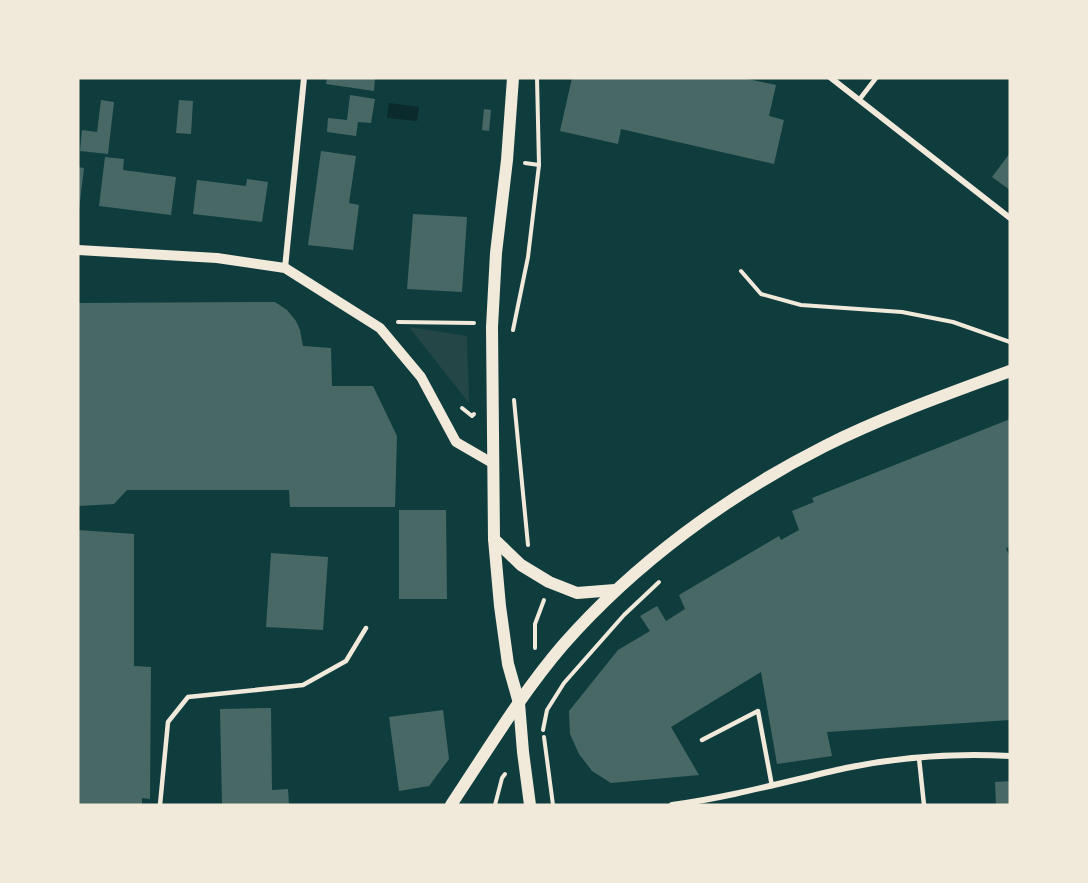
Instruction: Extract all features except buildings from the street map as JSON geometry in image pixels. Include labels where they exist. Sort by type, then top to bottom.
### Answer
[{"type":"main road","points":[[513,78],[492,317],[494,538],[500,606],[508,664],[519,703],[530,805]]},
{"type":"main road","points":[[451,805],[548,663],[615,590],[682,535],[775,474],[825,446],[879,421],[1010,370]]},
{"type":"main road","points":[[494,538],[521,566],[549,582],[577,593],[615,590]]},
{"type":"street","points":[[285,268],[304,78]]},
{"type":"street","points":[[831,78],[1010,218]]},
{"type":"street","points":[[78,249],[217,258],[285,268],[380,328],[421,377],[456,442],[494,464]]},
{"type":"street","points":[[672,805],[716,799],[848,768],[919,758],[1010,756]]},
{"type":"lane","points":[[859,100],[876,78]]},
{"type":"lane","points":[[160,805],[168,722],[188,697],[303,685],[346,661],[366,628]]},
{"type":"lane","points":[[702,741],[759,711],[772,786]]},
{"type":"lane","points":[[919,758],[924,805]]},
{"type":"path","points":[[512,339],[528,257],[539,165],[537,78]]},
{"type":"path","points":[[507,160],[539,165]]},
{"type":"path","points":[[741,272],[761,294],[801,305],[902,312],[953,322],[1010,342]]},
{"type":"path","points":[[404,331],[397,322],[475,323],[475,334]]},
{"type":"path","points":[[514,396],[528,545],[536,551]]},
{"type":"path","points":[[458,403],[464,412],[472,416],[476,411]]},
{"type":"path","points":[[553,805],[543,730],[547,710],[564,683],[624,615],[663,578]]},
{"type":"path","points":[[549,582],[536,624],[534,647],[564,683]]},
{"type":"shaded area","points":[[389,103],[419,107],[417,121],[387,118]]},
{"type":"shaded area","points":[[409,327],[467,336],[469,403]]}]
